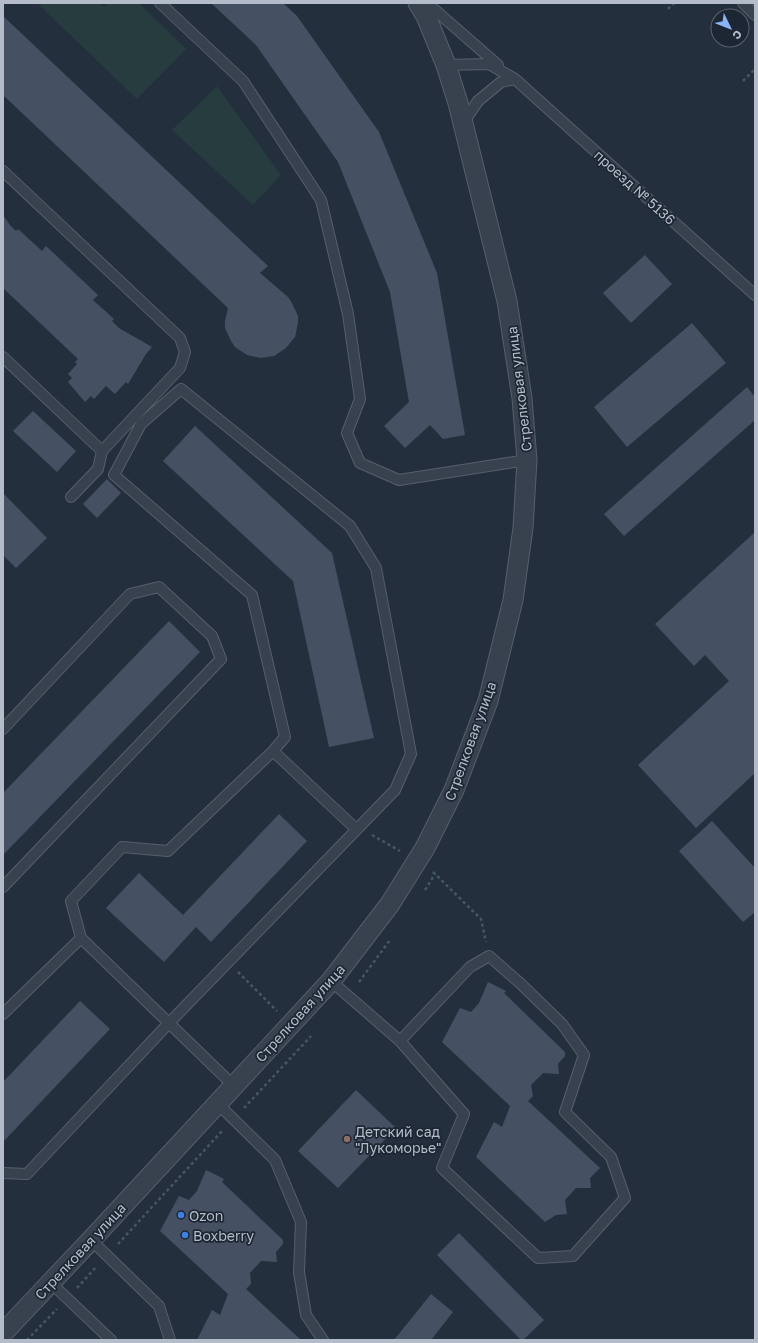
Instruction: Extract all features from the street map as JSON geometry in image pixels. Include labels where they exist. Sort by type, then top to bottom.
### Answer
[{"type":"street","name":"Стрелковая улица","points":[[3,1332],[51,1283],[331,981],[390,904],[425,848],[454,790],[488,701],[513,600],[522,528],[527,460],[522,398],[508,301],[463,123],[446,64],[426,16],[418,3]]},
{"type":"lane","points":[[160,3],[243,81],[321,200],[348,314],[360,399],[347,433],[360,463],[399,480],[527,460]]},
{"type":"lane","name":"проезд № 5136","points":[[427,3],[515,79],[755,295]]},
{"type":"lane","points":[[743,3],[755,15]]},
{"type":"lane","name":"проезд № 5136","points":[[446,64],[489,64],[515,79]]},
{"type":"lane","points":[[463,123],[478,101],[501,82],[515,79]]},
{"type":"lane","points":[[3,171],[180,338],[185,352],[180,368],[138,420],[114,475],[252,595],[285,737],[168,851],[122,847],[71,901],[81,938],[234,1086]]},
{"type":"lane","points":[[3,357],[102,451]]},
{"type":"lane","points":[[3,1174],[27,1174],[169,1023],[395,790],[411,754],[376,568],[350,526],[181,389],[138,420],[102,451],[98,469],[71,497]]},
{"type":"lane","points":[[3,729],[130,594],[159,587],[212,636],[221,659],[3,887]]},
{"type":"lane","points":[[272,751],[356,829]]},
{"type":"lane","points":[[3,1014],[81,938]]},
{"type":"lane","points":[[331,981],[400,1042],[464,1114],[442,1168],[538,1258],[573,1256],[625,1198],[611,1156],[565,1112],[584,1055],[562,1024],[521,984],[489,956],[470,967],[400,1042]]},
{"type":"lane","points":[[218,1104],[275,1160],[301,1222],[299,1272],[306,1315],[323,1340]]},
{"type":"lane","points":[[91,1240],[159,1306],[170,1340]]},
{"type":"lane","points":[[51,1283],[111,1340]]},
{"type":"path","points":[[668,9],[674,3]]},
{"type":"path","points":[[743,81],[755,69]]},
{"type":"path","points":[[356,829],[375,836],[417,861],[435,874],[481,919],[489,956]]},
{"type":"path","points":[[228,962],[278,1011]]},
{"type":"path","points":[[244,1108],[312,1034]]},
{"type":"path","points":[[117,1245],[222,1132]]},
{"type":"path","points":[[76,1289],[97,1266]]},
{"type":"path","points":[[28,1340],[57,1309]]},
{"type":"green space","points":[[37,3],[99,3],[104,7],[108,3],[139,3],[186,49],[137,99]]},
{"type":"green space","points":[[217,86],[281,175],[253,205],[172,130]]},
{"type":"building","points":[[211,3],[283,3],[297,16],[379,132],[437,273],[465,435],[443,439],[430,425],[405,448],[384,426],[409,402],[390,292],[338,162],[256,45]]},
{"type":"building","points":[[3,16],[268,266],[260,273],[288,297],[298,316],[295,337],[286,348],[274,356],[260,358],[247,355],[235,347],[225,328],[228,308],[3,95]]},
{"type":"building","points":[[3,215],[16,231],[18,229],[42,251],[46,246],[98,295],[93,300],[114,319],[112,321],[119,328],[152,347],[146,354],[128,384],[126,382],[115,394],[106,386],[94,399],[91,396],[85,402],[68,382],[72,378],[68,374],[77,364],[75,362],[78,359],[3,288]]},
{"type":"building","points":[[645,255],[672,284],[631,323],[603,293]]},
{"type":"building","points":[[692,323],[726,363],[627,447],[594,407]]},
{"type":"building","points":[[747,387],[755,397],[755,420],[624,536],[604,514]]},
{"type":"building","points":[[33,411],[76,451],[57,472],[13,431]]},
{"type":"building","points":[[195,426],[332,553],[374,738],[329,747],[293,581],[163,461]]},
{"type":"building","points":[[107,479],[121,493],[97,518],[83,504]]},
{"type":"building","points":[[3,493],[47,538],[16,568],[3,555]]},
{"type":"building","points":[[755,532],[755,773],[696,828],[638,765],[729,681],[705,655],[694,666],[655,624]]},
{"type":"building","points":[[169,621],[200,652],[3,855],[3,793]]},
{"type":"building","points":[[279,814],[307,841],[211,942],[196,927],[164,962],[106,908],[139,873],[183,915]]},
{"type":"building","points":[[712,821],[755,868],[755,912],[743,922],[679,851]]},
{"type":"building","points":[[488,982],[506,991],[504,993],[565,1052],[565,1056],[558,1064],[559,1074],[543,1073],[531,1085],[533,1096],[528,1101],[600,1168],[590,1178],[591,1188],[576,1188],[565,1200],[567,1214],[556,1215],[545,1222],[476,1157],[494,1122],[502,1127],[510,1106],[442,1042],[460,1008],[471,1012],[479,1003]]},
{"type":"building","points":[[80,1001],[110,1029],[3,1142],[3,1082]]},
{"type":"building","name":"Детский сад \"Лукоморье\"","points":[[356,1090],[396,1128],[338,1188],[298,1151]]},
{"type":"building","points":[[206,1170],[224,1179],[222,1182],[283,1240],[283,1244],[276,1252],[277,1262],[261,1261],[250,1273],[251,1284],[246,1289],[301,1340],[197,1340],[212,1310],[220,1315],[228,1294],[160,1231],[179,1196],[189,1200],[197,1191]]},
{"type":"building","points":[[459,1233],[544,1320],[523,1340],[521,1340],[437,1255]]},
{"type":"building","points":[[431,1294],[453,1312],[431,1340],[394,1340]]},
{"type":"place","name":"Детский сад \"Лукоморье\"","points":[[347,1139]]},
{"type":"place","name":"Ozon","points":[[181,1215]]},
{"type":"place","name":"Boxberry","points":[[185,1235]]}]
